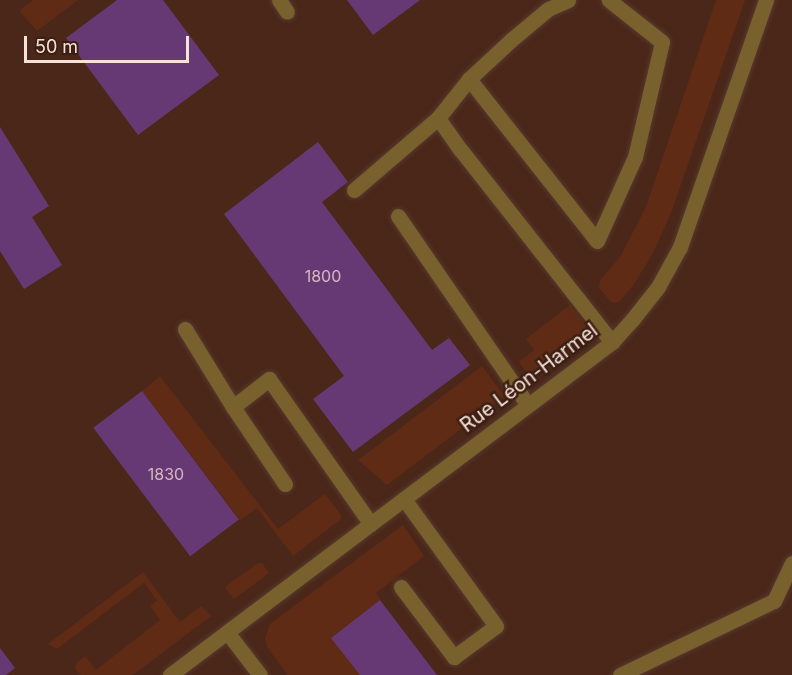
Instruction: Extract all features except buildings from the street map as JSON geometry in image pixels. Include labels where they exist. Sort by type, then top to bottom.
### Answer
[{"type":"street","points":[[354,190],[438,118],[469,79],[548,9],[568,0]]},
{"type":"street","points":[[469,79],[597,241],[635,157],[662,42],[609,0]]},
{"type":"street","name":"Rue Léon-Harmel","points":[[170,675],[612,342],[633,320],[658,287],[680,247],[766,0]]},
{"type":"street","points":[[438,118],[612,342]]},
{"type":"street","points":[[398,216],[528,405]]},
{"type":"street","points":[[185,329],[232,407],[285,484]]},
{"type":"street","points":[[232,407],[268,379],[371,524]]},
{"type":"street","points":[[401,587],[453,657],[496,626],[404,499]]},
{"type":"street","points":[[620,675],[774,601],[792,563]]},
{"type":"street","points":[[227,632],[260,675]]},
{"type":"shaded area","points":[[0,0],[792,0],[792,675],[0,675]]},
{"type":"shaded area","points":[[33,0],[78,0],[37,31],[20,10]]},
{"type":"shaded area","points":[[716,0],[745,0],[671,213],[653,253],[634,284],[619,302],[612,303],[599,288],[600,280],[620,257],[646,207]]},
{"type":"shaded area","points":[[570,305],[586,327],[586,334],[529,376],[519,362],[534,350],[526,339]]},
{"type":"shaded area","points":[[482,366],[503,397],[387,485],[358,460]]},
{"type":"shaded area","points":[[160,376],[278,529],[325,494],[341,515],[341,519],[293,556],[257,508],[240,520],[142,391]]},
{"type":"shaded area","points":[[403,525],[424,556],[376,593],[380,600],[332,637],[360,675],[288,675],[267,647],[265,639],[270,624]]},
{"type":"shaded area","points":[[258,563],[262,563],[269,573],[234,599],[226,586]]},
{"type":"shaded area","points":[[143,572],[180,622],[201,606],[211,616],[133,675],[81,675],[75,669],[76,663],[85,656],[96,670],[160,620],[150,606],[157,600],[144,583],[57,649],[48,644]]}]
